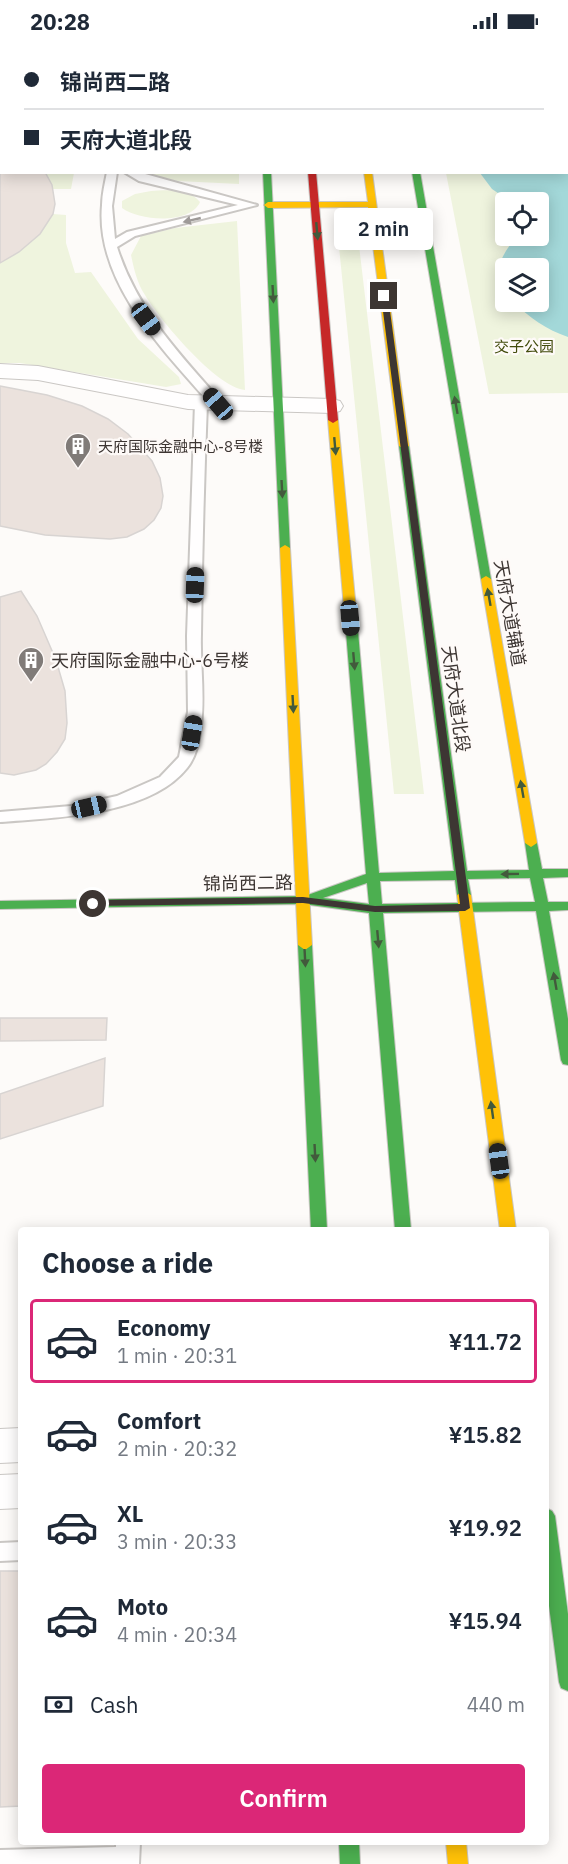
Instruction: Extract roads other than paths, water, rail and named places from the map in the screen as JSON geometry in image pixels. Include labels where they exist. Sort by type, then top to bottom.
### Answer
[{"type":"street","points":[[267,174],[319,1227]]},
{"type":"street","points":[[312,174],[403,1227]]},
{"type":"street","name":"天府大道北段","points":[[368,174],[508,1227]]},
{"type":"street","name":"天府大道辅道","points":[[416,174],[568,1060]]},
{"type":"street","points":[[268,205],[372,204]]},
{"type":"street","points":[[0,371],[38,373],[209,403],[332,406]]},
{"type":"street","points":[[303,900],[372,877],[568,873]]},
{"type":"street","name":"锦尚西二路","points":[[0,905],[303,900],[375,909],[568,906]]},
{"type":"street","points":[[0,1446],[18,1445]]},
{"type":"street","points":[[0,1492],[18,1491]]},
{"type":"street","points":[[549,1539],[568,1682]]},
{"type":"street","points":[[349,1845],[350,1864]]},
{"type":"street","points":[[456,1845],[458,1864]]},
{"type":"lane","points":[[0,817],[89,807],[132,796],[165,782],[182,765],[190,745],[194,721],[193,674],[209,403],[130,294],[111,246],[106,204],[112,174]]},
{"type":"lane","points":[[133,174],[143,179],[249,205],[268,205]]},
{"type":"lane","points":[[111,246],[131,234],[249,205]]},
{"type":"lane","points":[[0,1552],[18,1551]]},
{"type":"lane","points":[[0,1862],[128,1855]]},
{"type":"water","points":[[481,174],[568,174],[568,337],[553,331],[524,312],[549,312],[549,258],[503,258],[509,246],[549,246],[549,192],[496,192]]},
{"type":"place","name":"天府国际金融中心-8号楼","points":[[78,469]]},
{"type":"place","name":"天府国际金融中心-6号楼","points":[[31,683]]},
{"type":"park label","name":"交子公园","points":[[524,346]]}]
